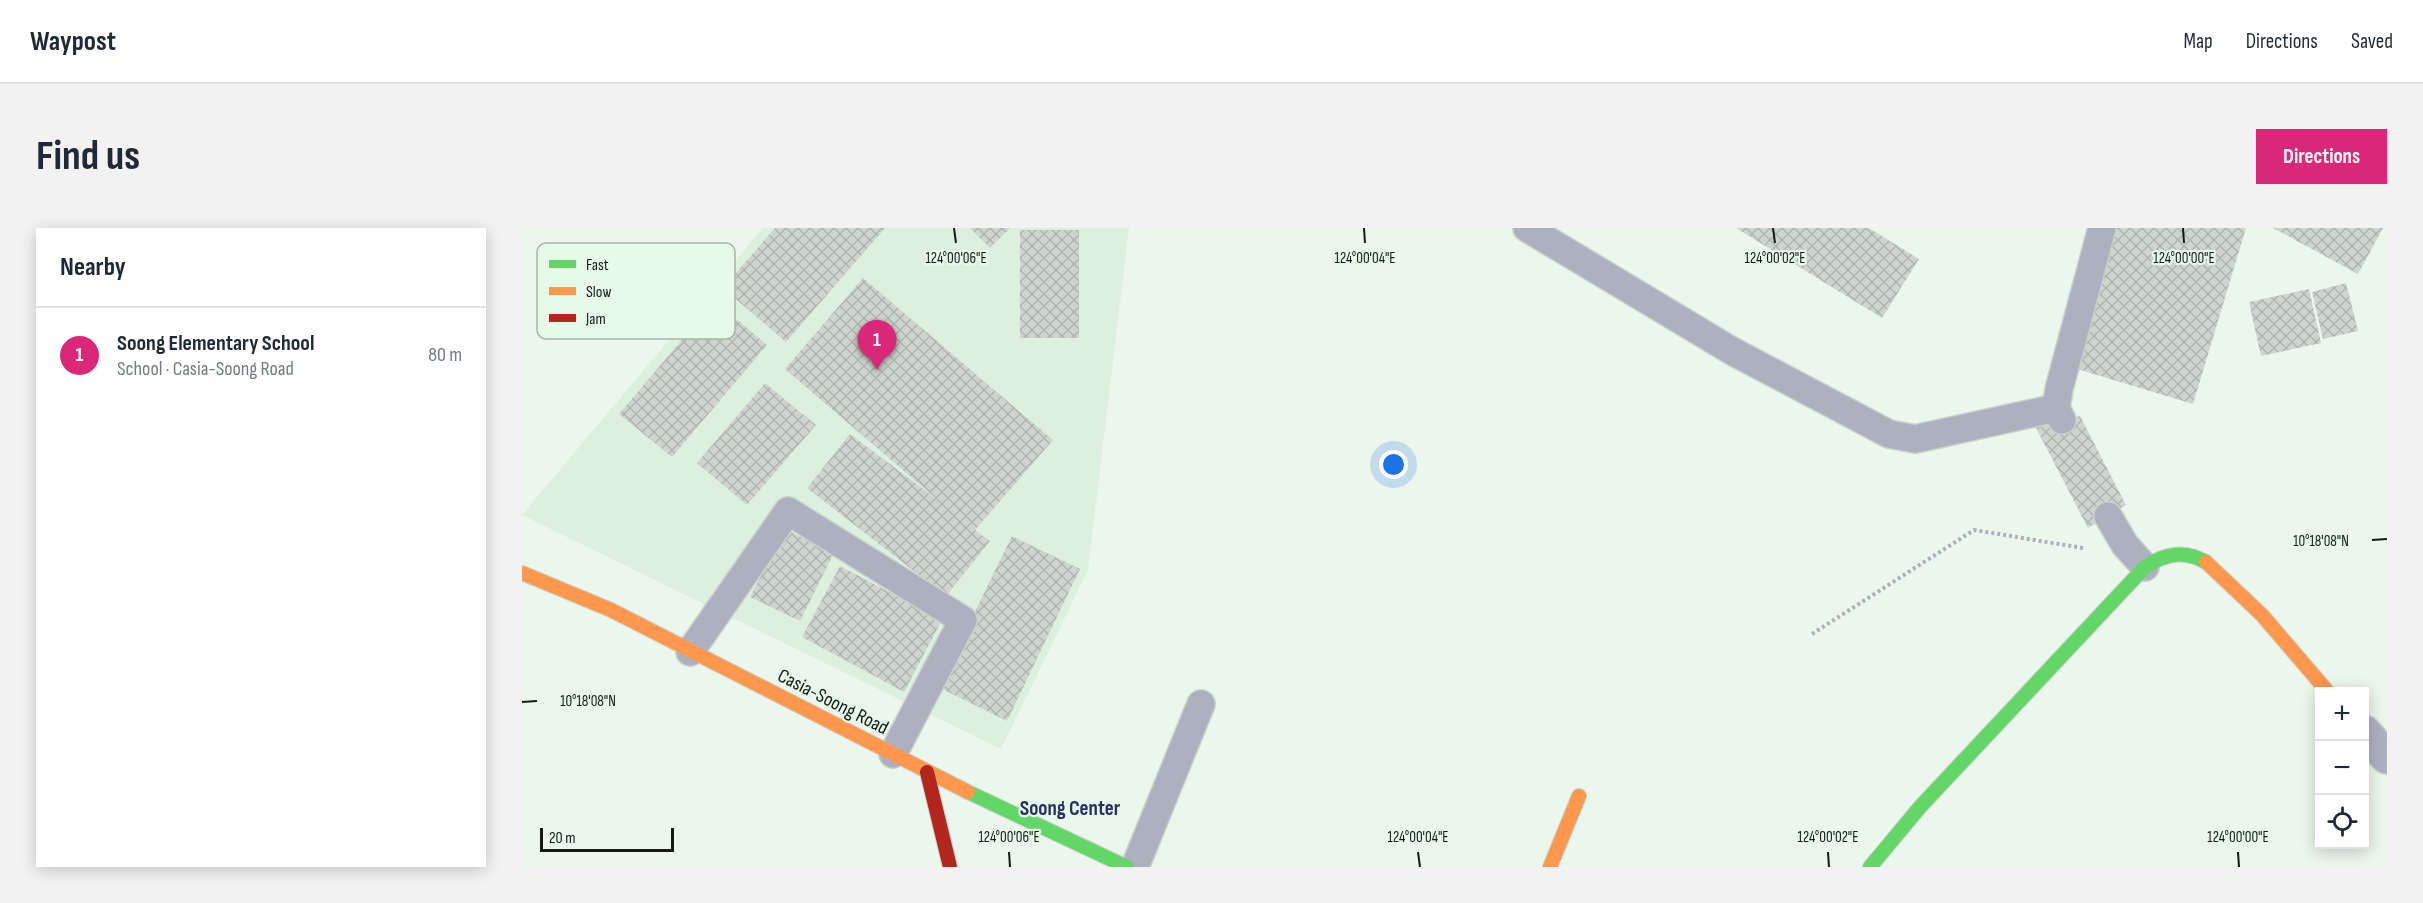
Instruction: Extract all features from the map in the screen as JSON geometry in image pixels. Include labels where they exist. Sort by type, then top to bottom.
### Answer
[{"type":"street","points":[[1870,867],[1920,807],[2140,562],[2165,554],[2194,555],[2220,571],[2324,687]]},
{"type":"street","name":"Casia-Soong Road","points":[[522,573],[611,610],[927,772],[1127,867]]},
{"type":"street","points":[[2369,737],[2387,757]]},
{"type":"street","points":[[927,772],[950,867]]},
{"type":"street","points":[[1550,867],[1579,796]]},
{"type":"lane","points":[[1527,228],[1732,351],[1888,434],[1915,439],[2059,414],[2059,389],[2102,228]]},
{"type":"lane","points":[[690,652],[788,511],[963,620],[893,754]]},
{"type":"lane","points":[[2108,516],[2140,562]]},
{"type":"lane","points":[[1135,867],[1201,704]]},
{"type":"path","points":[[1812,634],[1974,530],[2140,562]]},
{"type":"shaded area","points":[[763,228],[1129,228],[1088,570],[1001,749],[522,515],[670,339],[735,339],[735,261]]},
{"type":"building","points":[[775,228],[885,228],[786,342],[735,298],[735,274]]},
{"type":"building","points":[[970,228],[1010,228],[990,248]]},
{"type":"building","points":[[1736,228],[1869,228],[1919,259],[1882,318]]},
{"type":"building","points":[[2117,228],[2246,228],[2193,404],[2074,368]]},
{"type":"building","points":[[2273,228],[2383,228],[2358,274]]},
{"type":"building","points":[[1020,230],[1079,230],[1079,338],[1020,338]]},
{"type":"building","points":[[863,278],[1053,440],[975,530],[990,541],[946,596],[807,488],[850,434],[939,501],[785,369]]},
{"type":"building","points":[[2346,283],[2358,331],[2323,339],[2312,292]]},
{"type":"building","points":[[2309,289],[2321,343],[2261,356],[2249,302]]},
{"type":"building","points":[[735,318],[767,345],[672,457],[619,414],[683,339],[735,339]]},
{"type":"building","points":[[765,383],[816,425],[747,505],[697,463]]},
{"type":"building","points":[[2080,416],[2126,505],[2088,528],[2035,426]]},
{"type":"building","points":[[785,529],[834,553],[800,621],[750,597]]},
{"type":"building","points":[[1012,536],[1080,569],[1007,721],[938,687]]},
{"type":"building","points":[[840,566],[942,620],[904,692],[802,637]]},
{"type":"traffic: fast","points":[[1870,867],[1920,807],[2145,567],[2160,559],[2175,555],[2190,556],[2206,562]]},
{"type":"traffic: fast","points":[[968,792],[1127,867]]},
{"type":"traffic: slow","points":[[2206,562],[2262,615],[2324,687]]},
{"type":"traffic: slow","points":[[522,573],[611,610],[968,792]]},
{"type":"traffic: slow","points":[[1550,867],[1579,796]]},
{"type":"traffic: jam","points":[[927,772],[950,867]]},
{"type":"place","name":"Soong Elementary School","points":[[877,370]]},
{"type":"district","name":"Soong Center","points":[[1070,808]]}]
